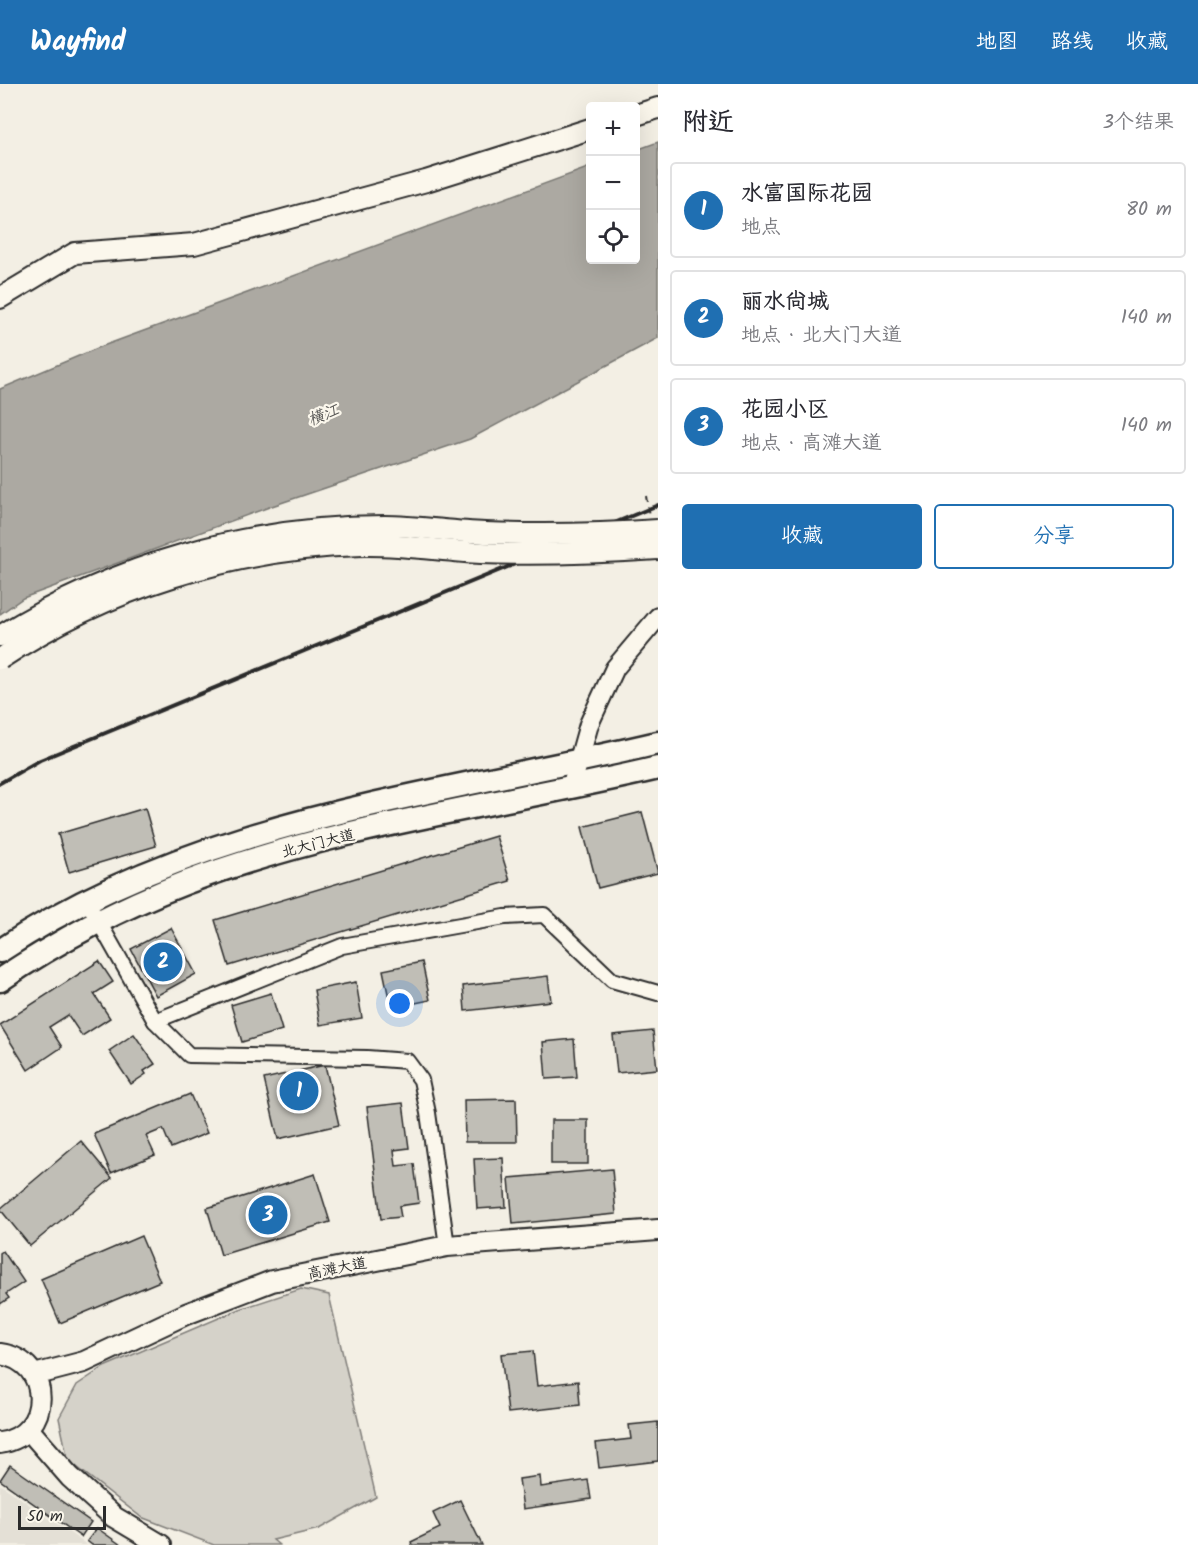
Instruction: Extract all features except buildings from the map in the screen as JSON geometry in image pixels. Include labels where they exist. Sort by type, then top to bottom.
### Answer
[{"type":"highway","name":"北大门大道","points":[[0,951],[87,900],[167,865],[261,833],[388,801],[658,743]]},
{"type":"highway","name":"北大门大道","points":[[0,980],[99,921],[185,883],[267,856],[414,819],[658,768]]},
{"type":"main road","points":[[640,114],[658,108]]},
{"type":"main road","points":[[0,298],[75,254],[194,244],[426,181],[586,131]]},
{"type":"main road","points":[[0,636],[72,596],[135,569],[201,549],[264,536],[319,529],[378,526],[517,534],[658,530]]},
{"type":"main road","points":[[0,659],[33,638],[81,613],[142,587],[206,568],[267,555],[370,545],[526,554],[658,549]]},
{"type":"main road","name":"高滩大道","points":[[34,1375],[84,1362],[186,1314],[272,1281],[447,1246],[658,1230]]},
{"type":"main road","points":[[0,1354],[20,1360],[34,1375],[40,1393],[40,1406],[36,1419],[28,1430],[16,1439],[0,1443]]},
{"type":"main road","points":[[28,1430],[70,1477],[114,1517],[161,1545]]},
{"type":"street","points":[[571,788],[589,724],[615,668],[658,617]]},
{"type":"street","points":[[87,900],[154,1021],[189,1055],[368,1058],[407,1061],[421,1080],[428,1113],[447,1246]]},
{"type":"street","points":[[154,1021],[342,946],[505,917],[544,915],[612,980],[658,993]]},
{"type":"shaded area","points":[[301,1289],[329,1295],[376,1497],[319,1529],[273,1540],[279,1545],[214,1545],[141,1517],[68,1460],[59,1418],[77,1385],[104,1367],[240,1309]]},
{"type":"shaded area","points":[[0,1485],[3,1486],[87,1545],[0,1545]]},
{"type":"water","name":"横江","points":[[658,142],[658,338],[470,439],[272,506],[23,598],[0,614],[0,389],[100,347],[586,168],[586,264],[640,264],[640,149]]},
{"type":"railway","points":[[0,783],[40,760],[658,505]]},
{"type":"place","name":"丽水尚城","points":[[163,962]]},
{"type":"place","name":"水富国际花园","points":[[299,1091]]},
{"type":"place","name":"花园小区","points":[[268,1215]]}]
